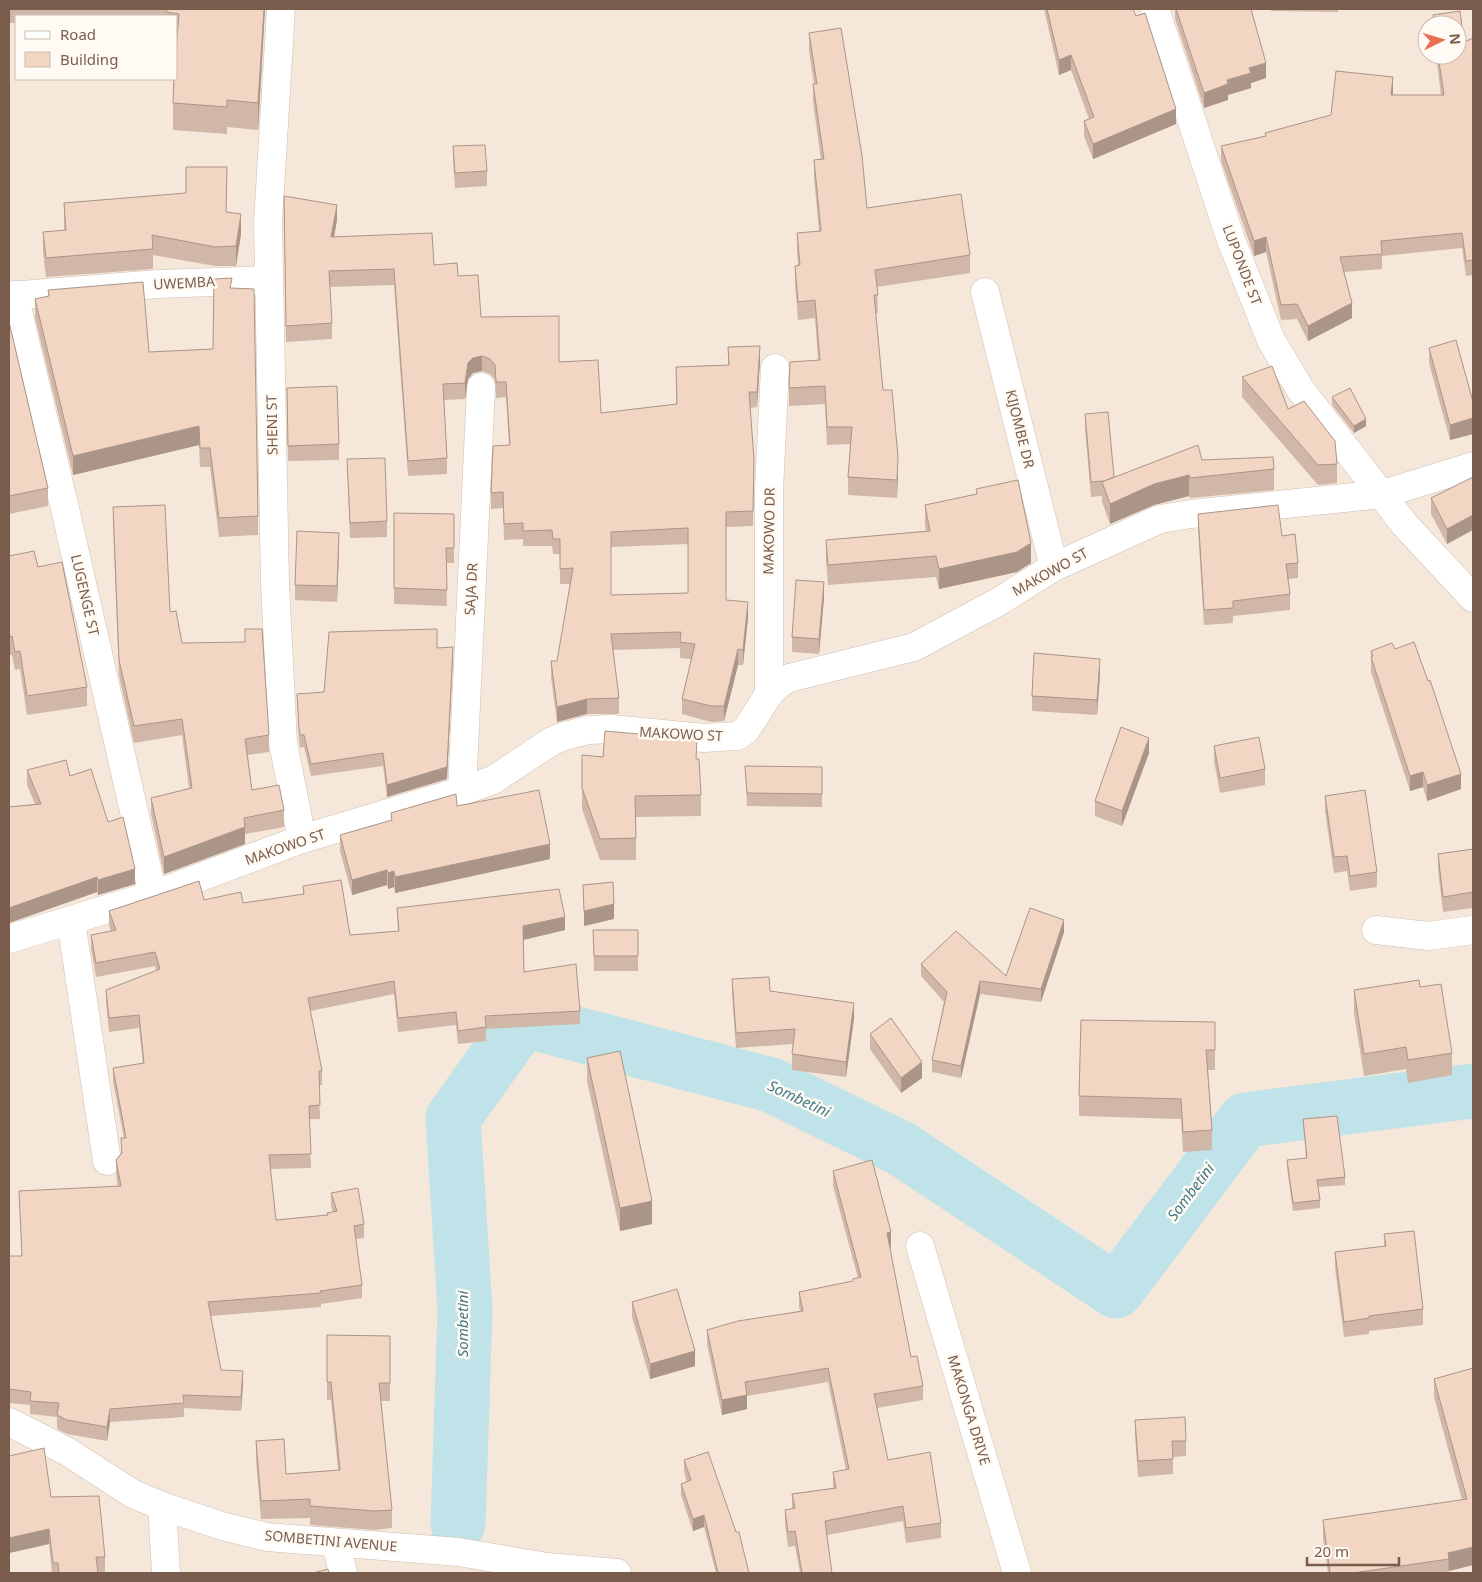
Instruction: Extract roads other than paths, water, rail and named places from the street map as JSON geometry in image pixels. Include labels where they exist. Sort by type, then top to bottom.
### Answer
[{"type":"street","name":"SHENI ST","points":[[281,9],[269,177],[269,280],[275,584],[283,743],[302,840]]},
{"type":"street","name":"LUPONDE ST","points":[[1155,9],[1231,240],[1271,340],[1300,389],[1426,550],[1473,598]]},
{"type":"street","name":"UWEMBA","points":[[11,296],[158,284],[269,280]]},
{"type":"street","name":"KIJOMBE DR","points":[[985,292],[1054,567]]},
{"type":"street","name":"LUGENGE ST","points":[[11,296],[66,513],[153,895]]},
{"type":"street","name":"MAKOWO DR","points":[[769,694],[769,490],[776,368]]},
{"type":"street","name":"SAJA DR","points":[[462,791],[481,387]]},
{"type":"street","name":"MAKOWO ST","points":[[9,938],[153,895],[302,840],[493,780],[552,741],[588,730],[611,729],[704,738],[737,736],[746,730],[769,694],[779,684],[789,678],[914,647],[998,602],[1054,567],[1160,519],[1191,514],[1383,494],[1473,466]]},
{"type":"street","points":[[71,921],[108,1161]]},
{"type":"street","points":[[1376,930],[1440,936],[1473,930]]},
{"type":"street","name":"MAKONGA DRIVE","points":[[920,1246],[1017,1573]]},
{"type":"street","name":"SOMBETINI AVENUE","points":[[9,1422],[68,1452],[132,1494],[222,1526],[267,1537],[459,1552],[546,1567],[617,1573]]},
{"type":"street","points":[[162,1506],[166,1573]]},
{"type":"street","points":[[336,1543],[343,1573]]},
{"type":"waterway","name":"Sombetini","points":[[458,1524],[465,1310],[453,1118],[523,1020],[771,1085],[902,1149],[1116,1291],[1245,1120],[1473,1091]]}]
